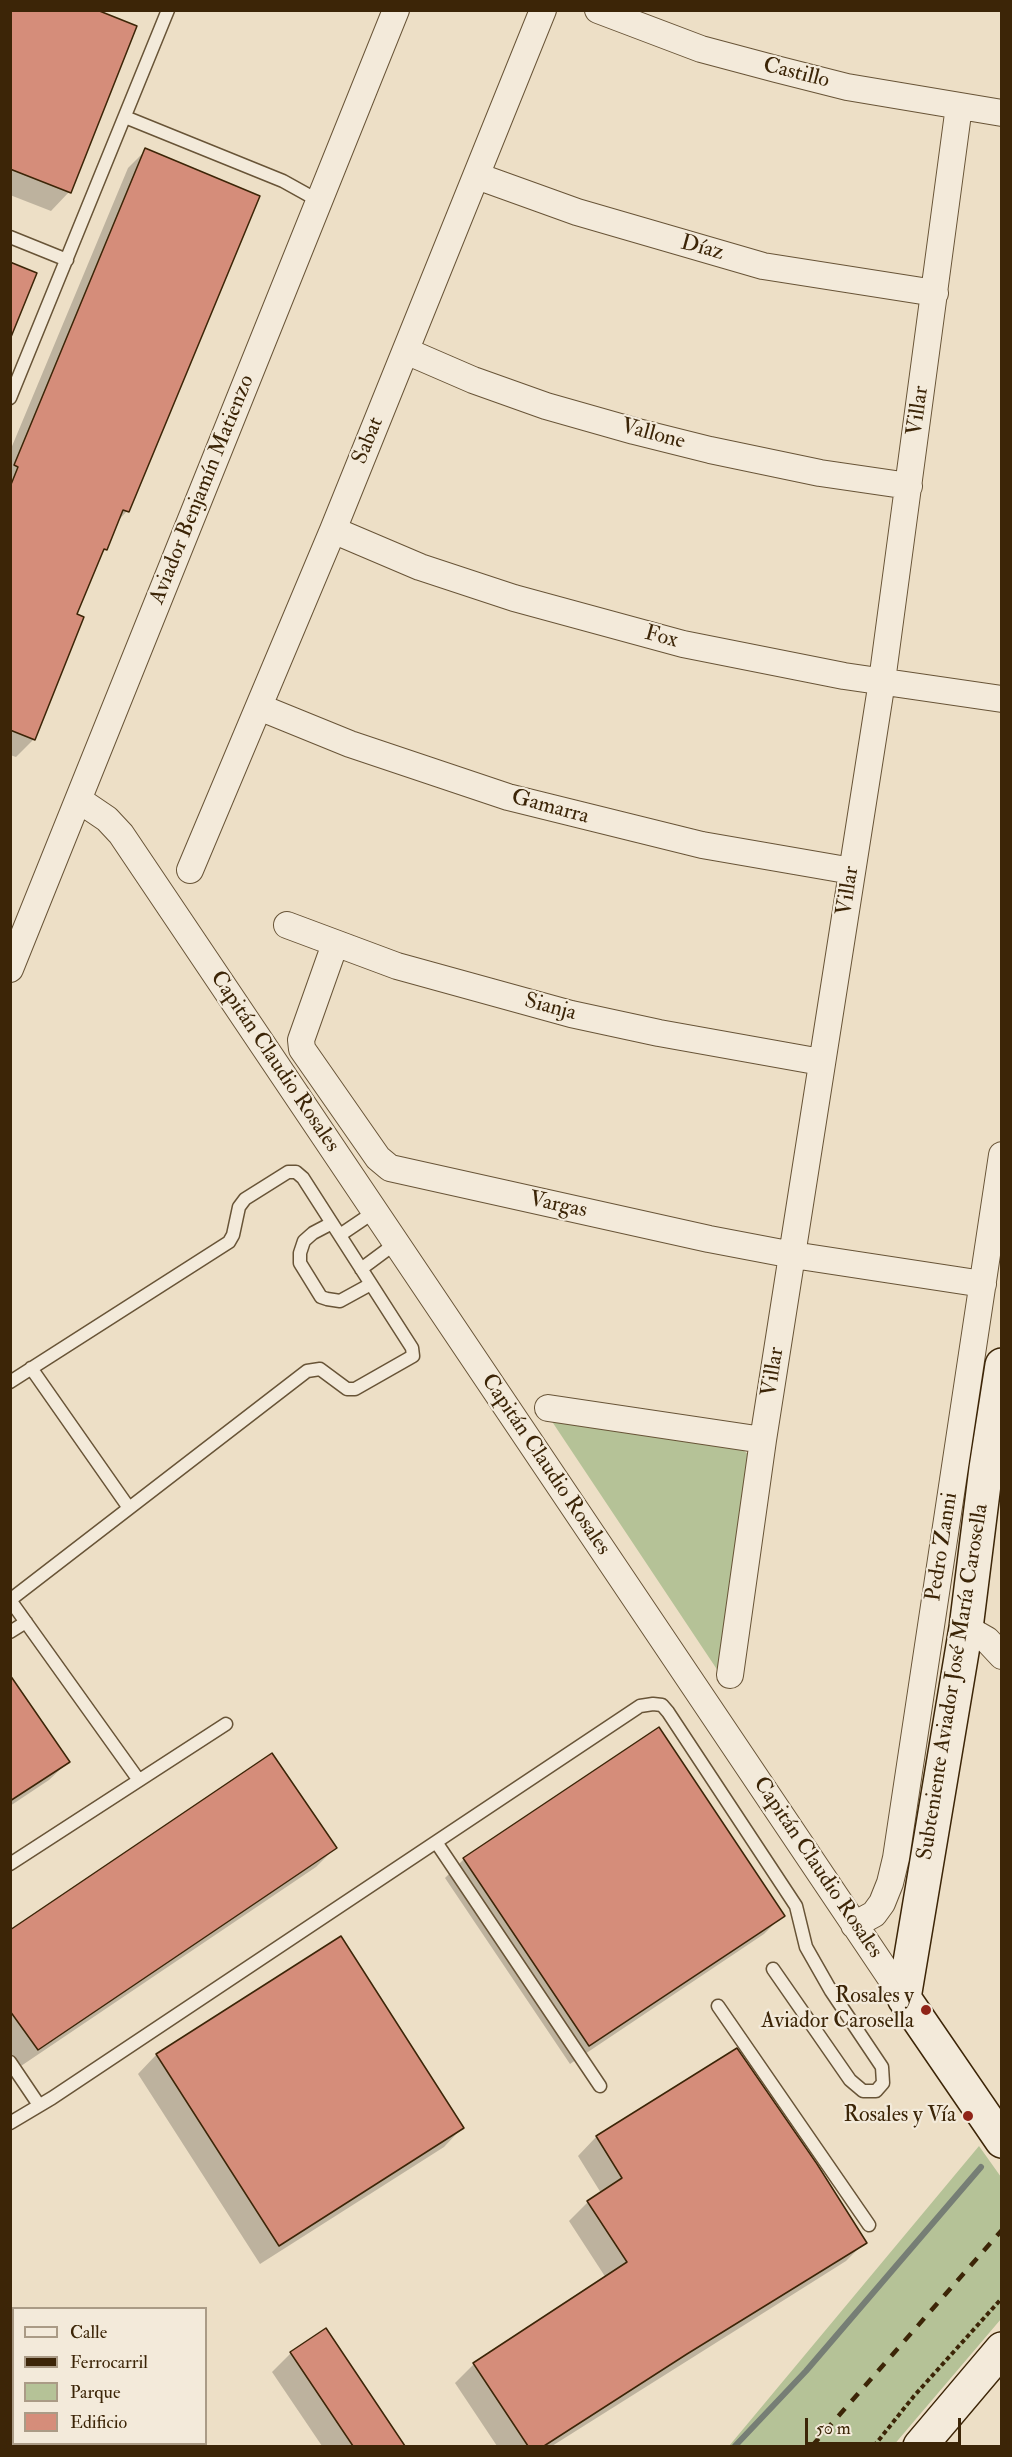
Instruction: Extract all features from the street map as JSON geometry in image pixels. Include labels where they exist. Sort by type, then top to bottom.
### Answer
[{"type":"street","name":"Aviador Benjamín Matienzo","points":[[10,969],[396,10]]},
{"type":"street","name":"Sabat","points":[[190,870],[333,530],[543,10]]},
{"type":"street","name":"Castillo","points":[[598,10],[701,49],[776,69],[847,87],[1002,113]]},
{"type":"street","name":"Villar","points":[[730,1676],[763,1440],[882,681],[959,106]]},
{"type":"street","name":"Díaz","points":[[477,176],[577,212],[762,266],[935,293]]},
{"type":"street","name":"Vallone","points":[[406,351],[473,380],[634,431],[820,473],[909,486]]},
{"type":"street","name":"Fox","points":[[333,530],[420,567],[514,598],[683,644],[752,659],[1002,699]]},
{"type":"street","name":"Gamarra","points":[[259,707],[350,744],[508,797],[702,844],[852,871]]},
{"type":"street","name":"Capitán Claudio Rosales","points":[[79,800],[107,819],[121,834],[1002,2141]]},
{"type":"street","name":"Sianja","points":[[287,925],[397,966],[572,1014],[659,1033],[821,1062]]},
{"type":"street","name":"Vargas","points":[[335,944],[301,1040],[302,1049],[378,1158],[390,1168],[793,1256],[982,1284]]},
{"type":"street","name":"Pedro Zanni","points":[[855,1925],[874,1914],[882,1903],[896,1858],[1002,1155]]},
{"type":"street","name":"Subteniente Aviador José María Carosella","points":[[904,1998],[994,1467],[1002,1365]]},
{"type":"street","points":[[548,1408],[763,1440]]},
{"type":"street","points":[[966,1628],[987,1640],[1002,1656]]},
{"type":"street","points":[[905,2444],[1002,2349]]},
{"type":"lane","points":[[10,398],[168,10]]},
{"type":"lane","points":[[125,117],[283,181],[319,201]]},
{"type":"lane","points":[[10,237],[67,260]]},
{"type":"lane","points":[[10,1382],[229,1242],[233,1235],[239,1207],[245,1199],[288,1172],[296,1172],[303,1178],[412,1348],[413,1356],[355,1389],[347,1389],[320,1369],[307,1371],[10,1600],[138,1779]]},
{"type":"lane","points":[[340,1235],[374,1212]]},
{"type":"lane","points":[[332,1222],[304,1241],[300,1253],[300,1263],[321,1297],[340,1301],[371,1284]]},
{"type":"lane","points":[[361,1269],[396,1243]]},
{"type":"lane","points":[[32,1368],[129,1508]]},
{"type":"lane","points":[[10,1632],[26,1622]]},
{"type":"lane","points":[[10,2123],[640,1706],[662,1705],[796,1906],[806,1947],[831,1991],[882,2067],[883,2083],[876,2091],[863,2091],[850,2080],[773,1969]]},
{"type":"lane","points":[[10,1864],[226,1724]]},
{"type":"lane","points":[[436,1842],[600,2086]]},
{"type":"lane","points":[[718,2006],[869,2225]]},
{"type":"lane","points":[[10,2062],[39,2105]]},
{"type":"path","points":[[874,2446],[914,2396],[1002,2298]]},
{"type":"path","points":[[884,2435],[905,2444]]},
{"type":"green space","points":[[551,1420],[738,1446],[749,1455],[720,1674]]},
{"type":"green space","points":[[979,2146],[1001,2177],[1001,2319],[893,2446],[729,2446]]},
{"type":"building","points":[[10,10],[97,10],[137,26],[71,193],[10,169]]},
{"type":"building","points":[[145,148],[260,196],[129,512],[123,510],[77,614],[84,617],[35,740],[10,730],[10,487],[18,467],[14,465]]},
{"type":"building","points":[[10,262],[37,273],[11,337],[10,337]]},
{"type":"building","points":[[10,1675],[70,1762],[10,1801]]},
{"type":"building","points":[[659,1727],[785,1916],[589,2046],[463,1858]]},
{"type":"building","points":[[272,1753],[337,1848],[38,2050],[10,2011],[10,1930]]},
{"type":"building","points":[[341,1936],[464,2128],[279,2246],[156,2054]]},
{"type":"building","points":[[737,2048],[817,2164],[867,2243],[687,2354],[544,2446],[528,2446],[473,2363],[627,2262],[587,2201],[622,2178],[596,2136]]},
{"type":"building","points":[[326,2328],[405,2446],[353,2446],[290,2352]]},
{"type":"waterway","points":[[735,2446],[806,2371],[981,2167]]},
{"type":"railway","points":[[812,2446],[1002,2230]]},
{"type":"place","name":"Rosales y Aviador Carosella","points":[[926,2010]]},
{"type":"place","name":"Rosales y Vía","points":[[968,2116]]}]
